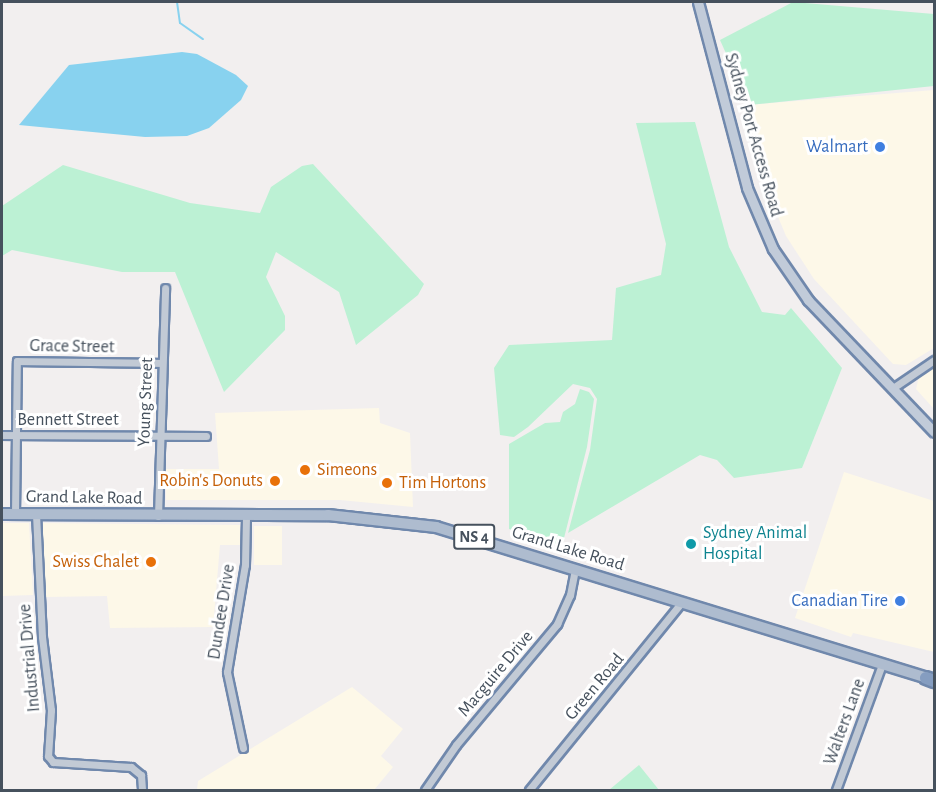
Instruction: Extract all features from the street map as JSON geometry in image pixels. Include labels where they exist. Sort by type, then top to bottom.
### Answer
[{"type":"main road","name":"Sydney Port Access Road","points":[[698,2],[745,180],[765,235],[804,294],[934,432]]},
{"type":"main road","name":"Grand Lake Road","points":[[2,514],[328,515],[397,520],[450,530],[932,679]]},
{"type":"street","name":"Young Street","points":[[158,516],[165,288]]},
{"type":"street","points":[[893,388],[934,360]]},
{"type":"street","name":"Grace Street","points":[[16,435],[17,361],[162,363]]},
{"type":"street","name":"Bennett Street","points":[[2,435],[206,436]]},
{"type":"street","points":[[15,514],[16,435]]},
{"type":"street","name":"Industrial Drive","points":[[36,514],[42,637],[51,710],[48,756],[53,762],[132,767],[142,778],[142,790]]},
{"type":"street","name":"Dundee Drive","points":[[243,748],[227,672],[245,565],[246,516]]},
{"type":"street","name":"Macguire Drive","points":[[425,790],[456,745],[557,624],[570,595],[575,569]]},
{"type":"street","name":"Green Road","points":[[529,790],[682,602]]},
{"type":"street","name":"Walters Lane","points":[[836,790],[882,664]]},
{"type":"shaded area","points":[[934,90],[934,348],[906,365],[893,364],[814,279],[786,236],[769,195],[747,105]]},
{"type":"shaded area","points":[[934,364],[934,409],[916,389],[920,372]]},
{"type":"shaded area","points":[[379,408],[380,423],[410,433],[413,507],[340,500],[166,500],[166,469],[219,469],[215,413]]},
{"type":"shaded area","points":[[844,472],[934,501],[934,652],[853,633],[851,637],[795,618]]},
{"type":"shaded area","points":[[2,523],[29,523],[33,595],[2,596]]},
{"type":"shaded area","points":[[41,523],[240,525],[240,545],[220,545],[213,627],[110,628],[107,596],[46,597]]},
{"type":"shaded area","points":[[254,526],[282,526],[282,565],[254,565]]},
{"type":"shaded area","points":[[352,687],[403,729],[381,756],[393,767],[374,790],[197,790],[198,781]]},
{"type":"green space","points":[[793,2],[934,14],[934,86],[749,105],[720,40]]},
{"type":"green space","points":[[695,122],[729,247],[762,312],[785,315],[791,308],[842,368],[802,468],[734,478],[717,460],[700,455],[568,533],[590,450],[597,399],[590,388],[573,384],[528,427],[514,437],[500,435],[494,368],[509,345],[612,340],[616,288],[661,275],[666,244],[636,123]]},
{"type":"green space","points":[[313,164],[424,284],[418,295],[356,345],[339,292],[276,252],[266,277],[285,316],[285,330],[224,392],[175,272],[122,272],[12,250],[2,256],[2,206],[63,165],[190,203],[260,213],[271,187],[302,166]]},
{"type":"green space","points":[[580,389],[589,392],[594,399],[587,447],[562,546],[509,529],[509,444],[545,423],[560,422],[563,412],[575,404]]},
{"type":"green space","points":[[639,765],[659,790],[609,790]]},
{"type":"water","points":[[182,52],[197,54],[236,75],[248,86],[241,100],[209,128],[187,136],[145,137],[19,125],[69,65]]},
{"type":"waterway","points":[[177,2],[180,23],[203,39]]},
{"type":"place","name":"Walmart","points":[[880,147]]},
{"type":"place","name":"Simeons","points":[[305,470]]},
{"type":"place","name":"Robin's Donuts","points":[[275,481]]},
{"type":"place","name":"Tim Hortons","points":[[387,483]]},
{"type":"place","name":"Sydney Animal Hospital","points":[[691,544]]},
{"type":"place","name":"Swiss Chalet","points":[[151,562]]},
{"type":"place","name":"Canadian Tire","points":[[900,601]]}]
